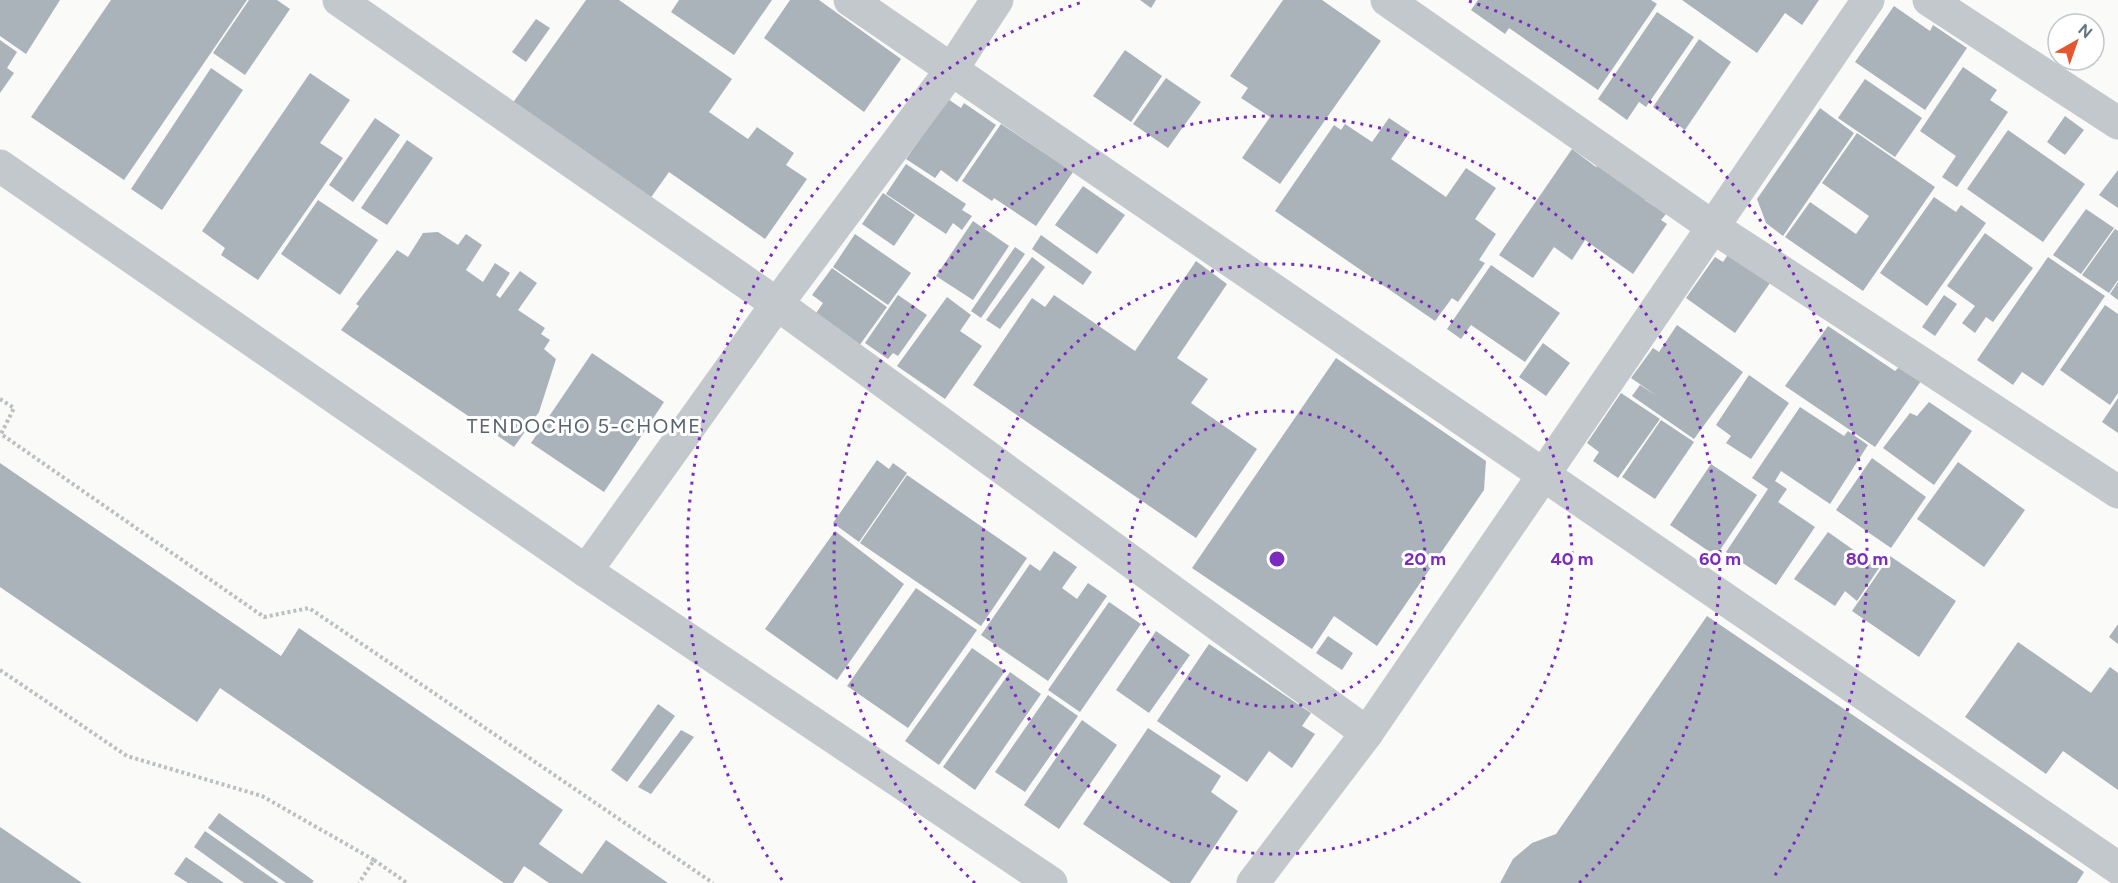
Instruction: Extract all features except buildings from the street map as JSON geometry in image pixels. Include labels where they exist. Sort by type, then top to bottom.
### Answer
[{"type":"street","points":[[339,0],[777,303],[1367,733]]},
{"type":"street","points":[[850,0],[2118,868]]},
{"type":"street","points":[[586,571],[777,303],[952,69],[997,0]]},
{"type":"street","points":[[1387,0],[1713,227],[2118,492]]},
{"type":"street","points":[[1253,883],[1367,733],[1868,0]]},
{"type":"street","points":[[1929,0],[2118,123]]},
{"type":"street","points":[[0,166],[586,571],[1051,883]]},
{"type":"path","points":[[0,399],[14,408],[1,434],[264,617],[309,608],[713,883]]},
{"type":"path","points":[[0,670],[128,756],[262,796],[374,860],[407,883]]},
{"type":"path","points":[[359,883],[374,860]]},
{"type":"district","name":"TENDOCHO 5-CHOME","points":[[584,426]]}]
